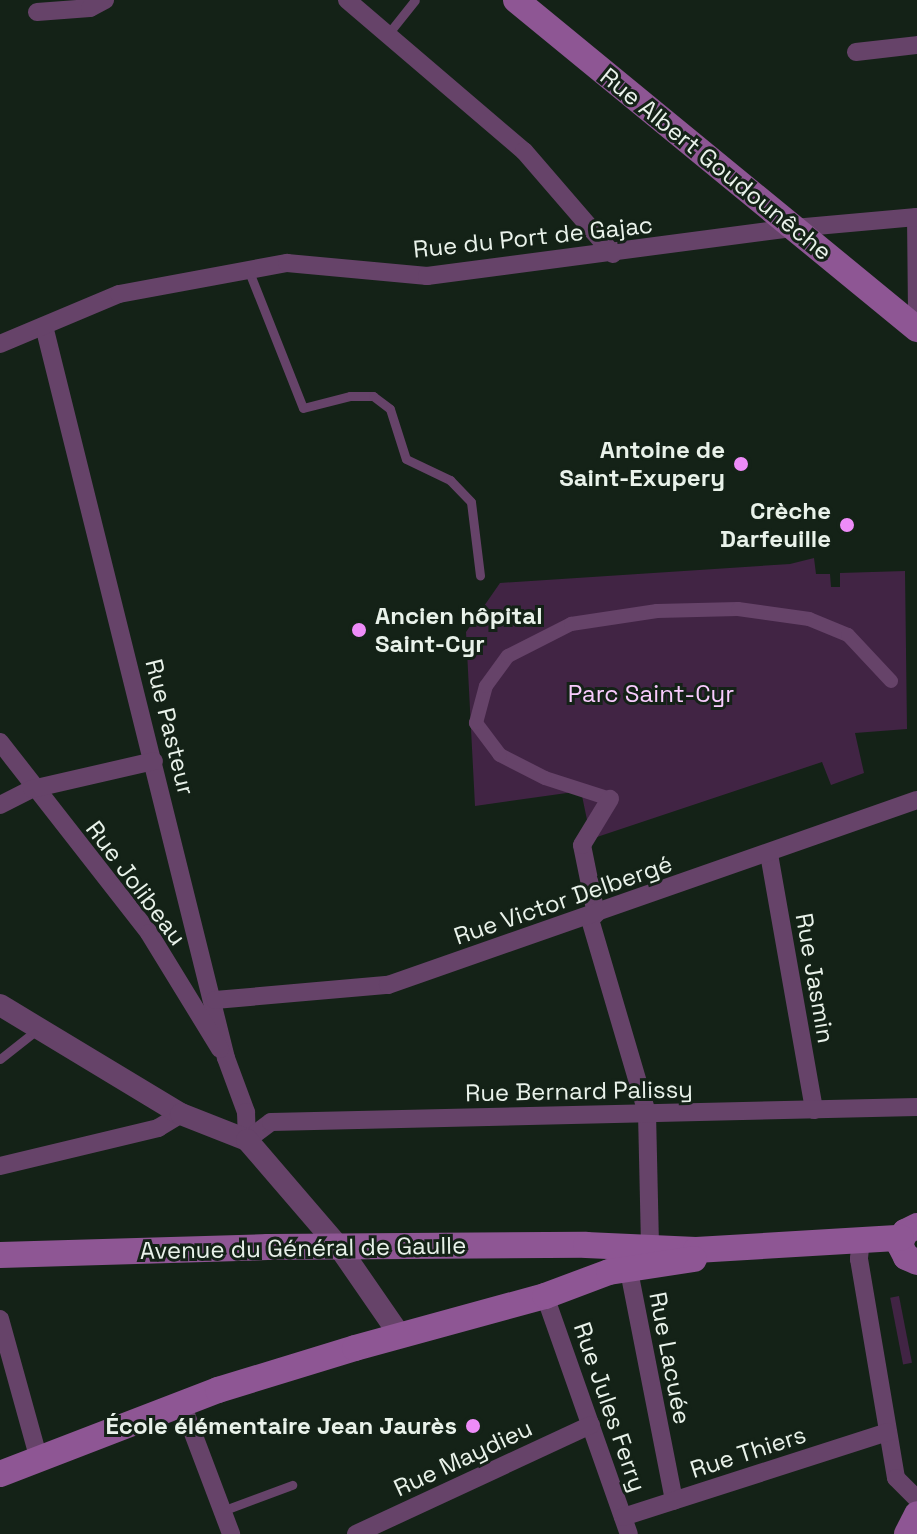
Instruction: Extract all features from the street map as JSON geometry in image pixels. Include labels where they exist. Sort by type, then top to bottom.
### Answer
[{"type":"main road","name":"Rue Albert Goudounêche","points":[[516,0],[917,329]]},
{"type":"main road","points":[[0,1474],[38,1456],[182,1404],[399,1334],[545,1296],[634,1259],[861,1239],[908,1251]]},
{"type":"main road","name":"Avenue du Général de Gaulle","points":[[0,1255],[586,1245],[634,1259]]},
{"type":"main road","points":[[907,1534],[917,1514]]},
{"type":"street","points":[[37,12],[90,8],[105,0]]},
{"type":"street","points":[[347,0],[524,151],[613,254]]},
{"type":"street","points":[[856,52],[917,45]]},
{"type":"street","points":[[916,217],[917,309]]},
{"type":"street","name":"Rue du Port de Gajac","points":[[0,344],[119,294],[287,263],[427,276],[659,249],[794,228],[916,217]]},
{"type":"street","name":"Rue Pasteur","points":[[44,326],[215,1000],[226,1058],[246,1112],[247,1140]]},
{"type":"street","points":[[610,799],[545,778],[500,755],[476,723],[486,686],[508,656],[571,624],[657,611],[738,609],[809,619],[848,635],[891,681]]},
{"type":"street","name":"Rue Jolibeau","points":[[0,742],[32,789],[149,933],[226,1058]]},
{"type":"street","points":[[0,805],[32,789],[154,761]]},
{"type":"street","name":"Rue Lacuée","points":[[610,799],[582,845],[592,915],[647,1113],[634,1259],[674,1501]]},
{"type":"street","name":"Rue Victor Delbergé","points":[[215,1000],[388,985],[917,800]]},
{"type":"street","name":"Rue Jasmin","points":[[769,854],[814,1110]]},
{"type":"street","points":[[0,1005],[181,1114],[247,1140],[339,1247],[399,1334]]},
{"type":"street","name":"Rue Bernard Palissy","points":[[247,1140],[271,1122],[917,1107]]},
{"type":"street","points":[[0,1166],[158,1128],[181,1114]]},
{"type":"street","points":[[861,1239],[859,1259],[896,1478],[917,1499]]},
{"type":"street","name":"Rue Jules Ferry","points":[[545,1296],[626,1526]]},
{"type":"street","points":[[0,1319],[38,1456]]},
{"type":"street","points":[[182,1404],[231,1534]]},
{"type":"street","name":"Rue Maydieu","points":[[356,1534],[591,1425]]},
{"type":"street","name":"Rue Thiers","points":[[626,1526],[674,1501],[888,1432]]},
{"type":"lane","points":[[388,34],[415,0]]},
{"type":"lane","points":[[248,269],[303,408],[350,396],[373,396],[390,409],[406,459],[450,480],[471,502],[480,575]]},
{"type":"lane","points":[[0,1059],[39,1029]]},
{"type":"lane","points":[[222,1511],[292,1485]]},
{"type":"green space","name":"Parc Saint-Cyr","points":[[814,558],[816,574],[830,574],[831,587],[840,587],[840,573],[905,571],[907,729],[855,733],[864,773],[831,785],[822,762],[591,839],[581,791],[475,806],[466,632],[500,583],[790,564]]},
{"type":"green space","points":[[899,1296],[912,1363],[903,1364],[890,1298]]},
{"type":"place","name":"Antoine de Saint-Exupery","points":[[741,464]]},
{"type":"place","name":"Crèche Darfeuille","points":[[847,525]]},
{"type":"place","name":"Ancien hôpital Saint-Cyr","points":[[359,630]]},
{"type":"place","name":"École élémentaire Jean Jaurès","points":[[473,1426]]}]
